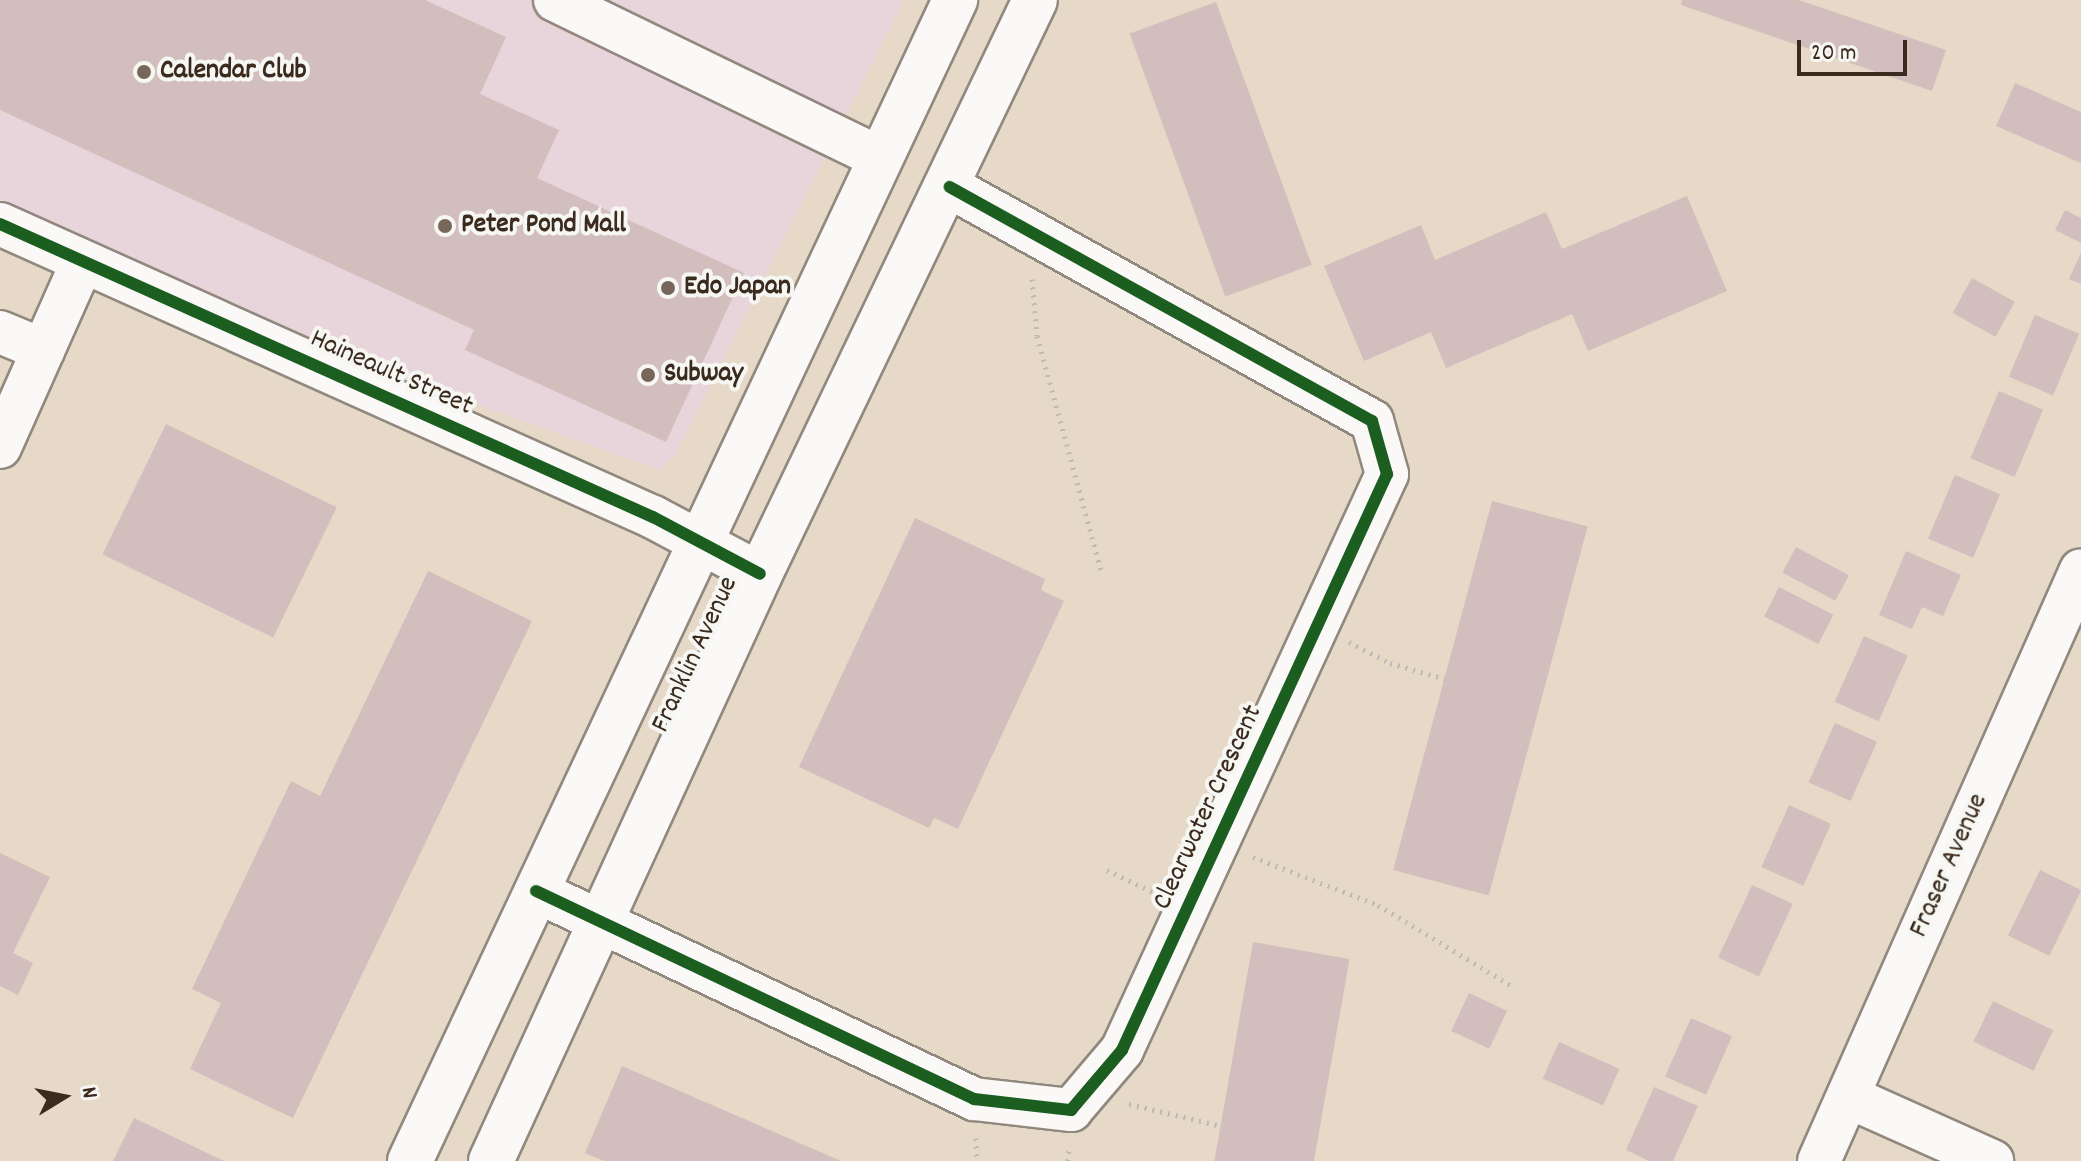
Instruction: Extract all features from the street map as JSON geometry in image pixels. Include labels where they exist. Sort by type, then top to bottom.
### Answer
[{"type":"main road","name":"Franklin Avenue","points":[[410,1161],[699,539],[955,0]]},
{"type":"main road","name":"Franklin Avenue","points":[[491,1161],[760,574],[949,187],[1035,0]]},
{"type":"street","points":[[555,0],[881,158]]},
{"type":"street","name":"Clearwater Crescent","points":[[536,891],[974,1099],[1071,1110],[1122,1050],[1321,627],[1387,474],[1372,421],[949,187]]},
{"type":"street","name":"Haineault Street","points":[[0,224],[699,539],[760,574]]},
{"type":"street","points":[[0,447],[82,263]]},
{"type":"street","points":[[0,332],[43,350]]},
{"type":"street","name":"Fraser Avenue","points":[[1819,1161],[2077,590]]},
{"type":"street","points":[[1849,1097],[1992,1161]]},
{"type":"path","points":[[1027,230],[1037,336],[1102,574]]},
{"type":"path","points":[[1321,627],[1390,663],[1445,679]]},
{"type":"path","points":[[1219,843],[1378,905],[1512,986]]},
{"type":"path","points":[[1107,870],[1188,909]]},
{"type":"path","points":[[1085,1093],[1221,1126]]},
{"type":"shaded area","points":[[0,0],[904,0],[676,454],[660,470],[82,263],[0,224]]},
{"type":"building","name":"Peter Pond Mall","points":[[0,0],[425,0],[506,37],[480,94],[559,130],[537,178],[744,273],[666,442],[465,350],[474,330],[0,110]]},
{"type":"building","points":[[1682,0],[1799,0],[1946,50],[1932,91],[1681,5]]},
{"type":"building","points":[[1216,2],[1312,265],[1225,297],[1130,33]]},
{"type":"building","points":[[2015,83],[2081,112],[2081,163],[1996,126]]},
{"type":"building","points":[[1687,196],[1727,291],[1588,351],[1572,314],[1446,368],[1431,332],[1364,361],[1324,266],[1421,225],[1435,260],[1546,212],[1562,249]]},
{"type":"building","points":[[2065,210],[2081,218],[2081,243],[2055,230]]},
{"type":"building","points":[[2081,253],[2081,284],[2069,279]]},
{"type":"building","points":[[1972,278],[2015,302],[1995,337],[1953,313]]},
{"type":"building","points":[[2035,315],[2079,334],[2053,395],[2009,377]]},
{"type":"building","points":[[1999,391],[2043,410],[2015,477],[1970,458]]},
{"type":"building","points":[[166,424],[337,507],[273,638],[102,554]]},
{"type":"building","points":[[1955,475],[2000,494],[1973,558],[1928,539]]},
{"type":"building","points":[[1492,501],[1588,527],[1489,896],[1393,870]]},
{"type":"building","points":[[915,518],[1045,579],[1041,590],[1064,601],[958,829],[934,818],[929,828],[799,767]]},
{"type":"building","points":[[1796,547],[1849,575],[1835,601],[1782,573]]},
{"type":"building","points":[[1906,551],[1961,575],[1943,616],[1922,607],[1912,629],[1879,615]]},
{"type":"building","points":[[428,571],[532,621],[293,1118],[190,1069],[221,1003],[192,989],[291,781],[320,796]]},
{"type":"building","points":[[1779,587],[1833,615],[1818,644],[1764,616]]},
{"type":"building","points":[[1864,636],[1908,656],[1879,721],[1835,702]]},
{"type":"building","points":[[1835,723],[1877,742],[1851,801],[1809,782]]},
{"type":"building","points":[[1789,805],[1831,824],[1803,886],[1761,867]]},
{"type":"building","points":[[0,853],[50,877],[13,953],[33,963],[18,995],[0,986]]},
{"type":"building","points":[[2040,870],[2081,890],[2049,956],[2008,936]]},
{"type":"building","points":[[1752,885],[1793,904],[1759,977],[1718,958]]},
{"type":"building","points":[[1253,942],[1350,959],[1314,1161],[1214,1161]]},
{"type":"building","points":[[1469,993],[1507,1011],[1489,1049],[1451,1031]]},
{"type":"building","points":[[1993,1001],[2053,1030],[2033,1071],[1973,1041]]},
{"type":"building","points":[[1691,1018],[1732,1036],[1706,1095],[1665,1076]]},
{"type":"building","points":[[1559,1042],[1619,1069],[1603,1105],[1543,1079]]},
{"type":"building","points":[[622,1066],[841,1161],[604,1161],[585,1153]]},
{"type":"building","points":[[1654,1087],[1698,1106],[1673,1161],[1649,1161],[1626,1150]]},
{"type":"building","points":[[134,1118],[224,1161],[113,1161]]},
{"type":"cycle path","points":[[536,891],[974,1099],[1071,1110],[1122,1050],[1387,474],[1372,421],[949,187]]},
{"type":"cycle path","points":[[0,224],[653,517],[760,574]]},
{"type":"place","name":"Calendar Club","points":[[144,72]]},
{"type":"place","name":"Peter Pond Mall","points":[[445,226]]},
{"type":"place","name":"Edo Japan","points":[[668,288]]},
{"type":"place","name":"Subway","points":[[648,375]]}]
